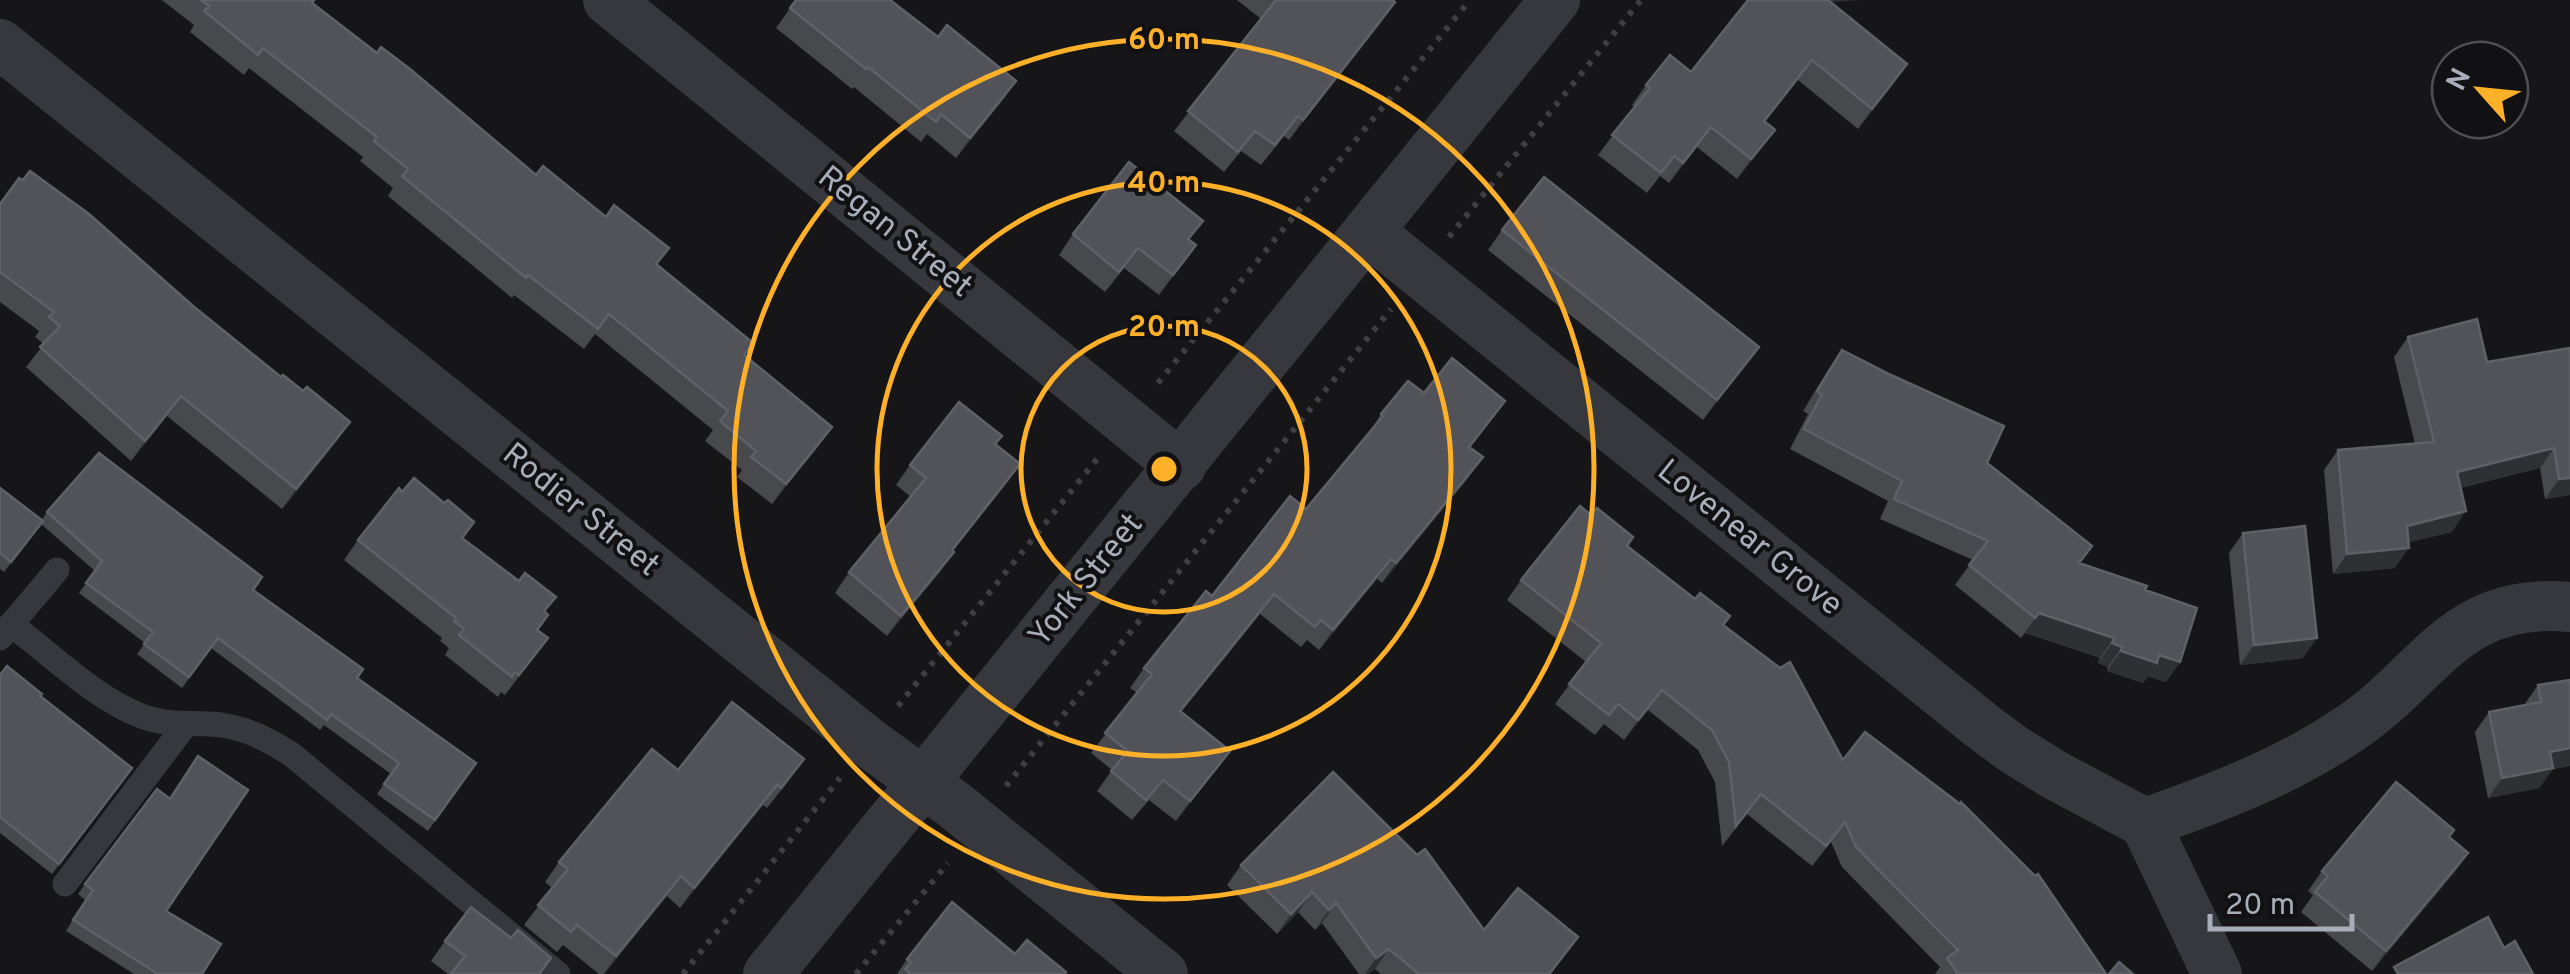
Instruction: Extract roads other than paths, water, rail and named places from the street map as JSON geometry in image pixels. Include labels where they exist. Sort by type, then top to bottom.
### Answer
[{"type":"street","name":"Regan Street","points":[[608,0],[1181,466]]},
{"type":"street","name":"York Street","points":[[768,974],[1555,0]]},
{"type":"street","name":"Rodier Street","points":[[0,44],[1162,974]]},
{"type":"street","name":"Lovenear Grove","points":[[1368,232],[1982,726],[2053,774],[2146,823]]},
{"type":"street","points":[[2217,974],[2146,823],[2238,788],[2343,734],[2383,704],[2439,649],[2472,624],[2525,607],[2570,607]]},
{"type":"lane","points":[[57,570],[6,631],[105,697],[146,718],[219,724],[254,732],[292,754],[558,974]]},
{"type":"lane","points":[[64,884],[186,724]]}]
